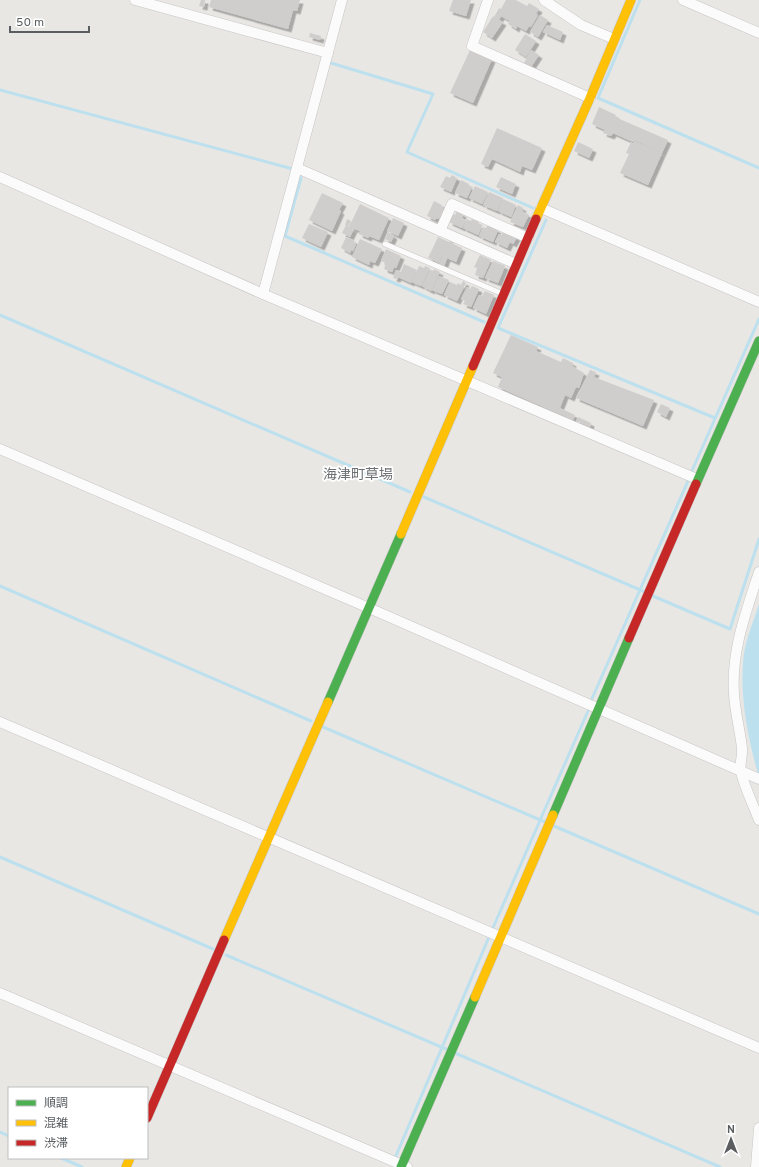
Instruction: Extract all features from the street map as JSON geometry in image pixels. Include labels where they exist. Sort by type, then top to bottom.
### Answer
[{"type":"street","points":[[135,0],[328,52]]},
{"type":"street","points":[[263,294],[342,0]]},
{"type":"street","points":[[488,0],[472,46],[590,98]]},
{"type":"street","points":[[544,0],[581,25],[614,39]]},
{"type":"street","points":[[148,1116],[369,608],[540,208],[590,98],[631,0]]},
{"type":"street","points":[[683,0],[759,33]]},
{"type":"street","points":[[297,168],[516,264]]},
{"type":"street","points":[[0,178],[263,294],[697,479]]},
{"type":"street","points":[[440,231],[452,204],[528,238]]},
{"type":"street","points":[[540,208],[759,302]]},
{"type":"street","points":[[0,993],[403,1166],[600,709],[697,479],[759,341]]},
{"type":"street","points":[[0,449],[369,608],[759,779]]},
{"type":"street","points":[[759,572],[739,633],[734,668],[734,694],[744,772],[748,794],[754,805],[759,820]]},
{"type":"street","points":[[0,722],[759,1048]]},
{"type":"street","points":[[756,1167],[759,1128]]},
{"type":"lane","points":[[385,244],[504,294]]},
{"type":"water","points":[[759,604],[759,778],[746,721],[742,677],[745,648]]},
{"type":"building","points":[[201,0],[205,0],[204,7],[199,6]]},
{"type":"building","points":[[211,0],[300,0],[297,11],[293,10],[288,29],[209,7]]},
{"type":"building","points":[[453,0],[471,0],[466,16],[449,11]]},
{"type":"building","points":[[506,0],[516,0],[527,6],[529,3],[539,9],[536,14],[538,15],[531,27],[529,26],[526,31],[517,26],[516,29],[508,24],[510,21],[501,16],[499,20],[503,22],[492,38],[483,32],[493,16],[494,17],[499,8],[501,9]]},
{"type":"building","points":[[540,15],[548,20],[538,37],[530,32]]},
{"type":"building","points":[[547,25],[563,32],[560,40],[543,32]]},
{"type":"building","points":[[310,33],[321,36],[320,40],[309,37]]},
{"type":"building","points":[[525,34],[536,41],[526,57],[515,50]]},
{"type":"building","points":[[470,50],[492,59],[473,103],[450,93]]},
{"type":"building","points":[[531,50],[539,55],[531,67],[524,63]]},
{"type":"building","points":[[599,107],[616,115],[615,117],[668,140],[662,153],[634,140],[633,142],[613,133],[611,136],[603,133],[605,130],[592,124]]},
{"type":"building","points":[[497,128],[542,148],[532,170],[522,166],[520,172],[492,159],[488,167],[481,164]]},
{"type":"building","points":[[634,141],[662,153],[648,185],[620,173],[629,154],[626,153],[631,142],[633,144]]},
{"type":"building","points":[[578,142],[593,149],[589,158],[574,151]]},
{"type":"building","points":[[452,175],[457,178],[451,192],[440,187],[446,176],[450,178]]},
{"type":"building","points":[[501,177],[516,184],[512,194],[496,187]]},
{"type":"building","points":[[461,180],[469,184],[468,186],[472,187],[467,198],[455,193]]},
{"type":"building","points":[[475,186],[488,192],[482,204],[469,198]]},
{"type":"building","points":[[489,192],[503,198],[497,211],[483,205]]},
{"type":"building","points":[[322,193],[343,203],[332,231],[309,220]]},
{"type":"building","points":[[503,199],[516,205],[511,217],[498,211]]},
{"type":"building","points":[[434,201],[442,205],[441,207],[444,209],[439,219],[436,218],[435,220],[427,216]]},
{"type":"building","points":[[360,204],[389,218],[379,240],[369,236],[368,238],[359,234],[360,231],[349,227]]},
{"type":"building","points":[[518,205],[523,208],[522,211],[529,215],[523,227],[510,222]]},
{"type":"building","points":[[457,211],[463,214],[462,218],[466,220],[462,228],[449,222],[453,214],[455,215]]},
{"type":"building","points":[[393,218],[404,223],[398,236],[387,231]]},
{"type":"building","points":[[347,219],[351,221],[348,227],[354,229],[350,237],[342,233]]},
{"type":"building","points":[[467,219],[471,221],[472,219],[479,222],[477,224],[482,226],[478,235],[463,228]]},
{"type":"building","points":[[309,224],[328,232],[321,247],[302,238]]},
{"type":"building","points":[[488,225],[498,230],[493,242],[479,236],[483,227],[486,228]]},
{"type":"building","points":[[503,231],[517,237],[513,244],[510,242],[507,248],[495,242],[499,234],[502,235]]},
{"type":"building","points":[[388,232],[394,236],[391,242],[385,239]]},
{"type":"building","points":[[346,237],[355,241],[354,243],[356,244],[353,251],[351,250],[350,253],[341,248]]},
{"type":"building","points":[[438,237],[449,242],[450,241],[462,248],[456,262],[447,258],[444,266],[439,264],[443,255],[439,263],[428,258]]},
{"type":"building","points":[[360,239],[382,249],[375,263],[370,261],[369,265],[352,257]]},
{"type":"building","points":[[386,249],[401,256],[396,268],[394,267],[392,272],[384,269],[386,263],[381,261]]},
{"type":"building","points":[[480,255],[491,260],[483,278],[475,275],[477,268],[474,267]]},
{"type":"building","points":[[493,261],[505,266],[498,283],[485,278]]},
{"type":"building","points":[[404,264],[417,270],[411,283],[398,277],[397,279],[393,278],[396,270],[401,272]]},
{"type":"building","points":[[419,266],[430,268],[421,286],[412,282]]},
{"type":"building","points":[[434,269],[440,272],[431,291],[422,286],[430,270],[433,271]]},
{"type":"building","points":[[439,276],[449,280],[442,294],[432,290]]},
{"type":"building","points":[[463,281],[466,283],[457,301],[444,295],[450,282],[461,285]]},
{"type":"building","points":[[472,286],[479,289],[471,307],[463,304],[465,301],[461,299],[467,287],[470,289]]},
{"type":"building","points":[[485,291],[494,295],[486,314],[473,308],[479,295],[482,296]]},
{"type":"building","points":[[511,335],[538,347],[536,351],[561,362],[563,358],[573,363],[572,366],[584,373],[579,388],[576,387],[571,398],[565,395],[560,408],[575,415],[573,420],[498,387],[502,377],[493,373]]},
{"type":"building","points":[[590,370],[596,372],[594,377],[654,400],[643,426],[576,398]]},
{"type":"building","points":[[661,404],[670,408],[666,417],[657,412]]},
{"type":"building","points":[[578,417],[591,423],[590,427],[576,421]]},
{"type":"waterway","points":[[640,0],[598,98],[759,168]]},
{"type":"waterway","points":[[331,63],[433,94],[407,152],[533,208]]},
{"type":"waterway","points":[[0,90],[293,169]]},
{"type":"waterway","points":[[299,175],[301,178],[285,236],[484,322]]},
{"type":"waterway","points":[[546,220],[498,328],[715,418]]},
{"type":"waterway","points":[[0,315],[410,492]]},
{"type":"waterway","points":[[691,473],[759,319]]},
{"type":"waterway","points":[[591,701],[688,481]]},
{"type":"waterway","points":[[424,497],[645,592]]},
{"type":"waterway","points":[[653,596],[730,629],[759,539]]},
{"type":"waterway","points":[[0,586],[311,721]]},
{"type":"waterway","points":[[492,930],[588,711]]},
{"type":"waterway","points":[[323,727],[545,822]]},
{"type":"waterway","points":[[554,826],[759,914]]},
{"type":"waterway","points":[[0,857],[213,949]]},
{"type":"waterway","points":[[395,1158],[489,937]]},
{"type":"waterway","points":[[226,955],[446,1049]]},
{"type":"waterway","points":[[455,1053],[720,1167]]},
{"type":"waterway","points":[[0,1132],[8,1136]]},
{"type":"waterway","points":[[63,1159],[82,1167]]},
{"type":"traffic: fast","points":[[696,484],[759,341]]},
{"type":"traffic: fast","points":[[328,702],[401,534]]},
{"type":"traffic: fast","points":[[553,815],[629,638]]},
{"type":"traffic: fast","points":[[401,1167],[475,997]]},
{"type":"traffic: slow","points":[[536,219],[590,98],[631,0]]},
{"type":"traffic: slow","points":[[401,534],[473,366]]},
{"type":"traffic: slow","points":[[224,940],[328,702]]},
{"type":"traffic: slow","points":[[475,997],[553,815]]},
{"type":"traffic: slow","points":[[126,1167],[130,1159]]},
{"type":"traffic: jam","points":[[473,366],[536,219]]},
{"type":"traffic: jam","points":[[629,638],[696,484]]},
{"type":"traffic: jam","points":[[148,1116],[224,940]]},
{"type":"district","name":"海津町草場","points":[[358,475]]}]
